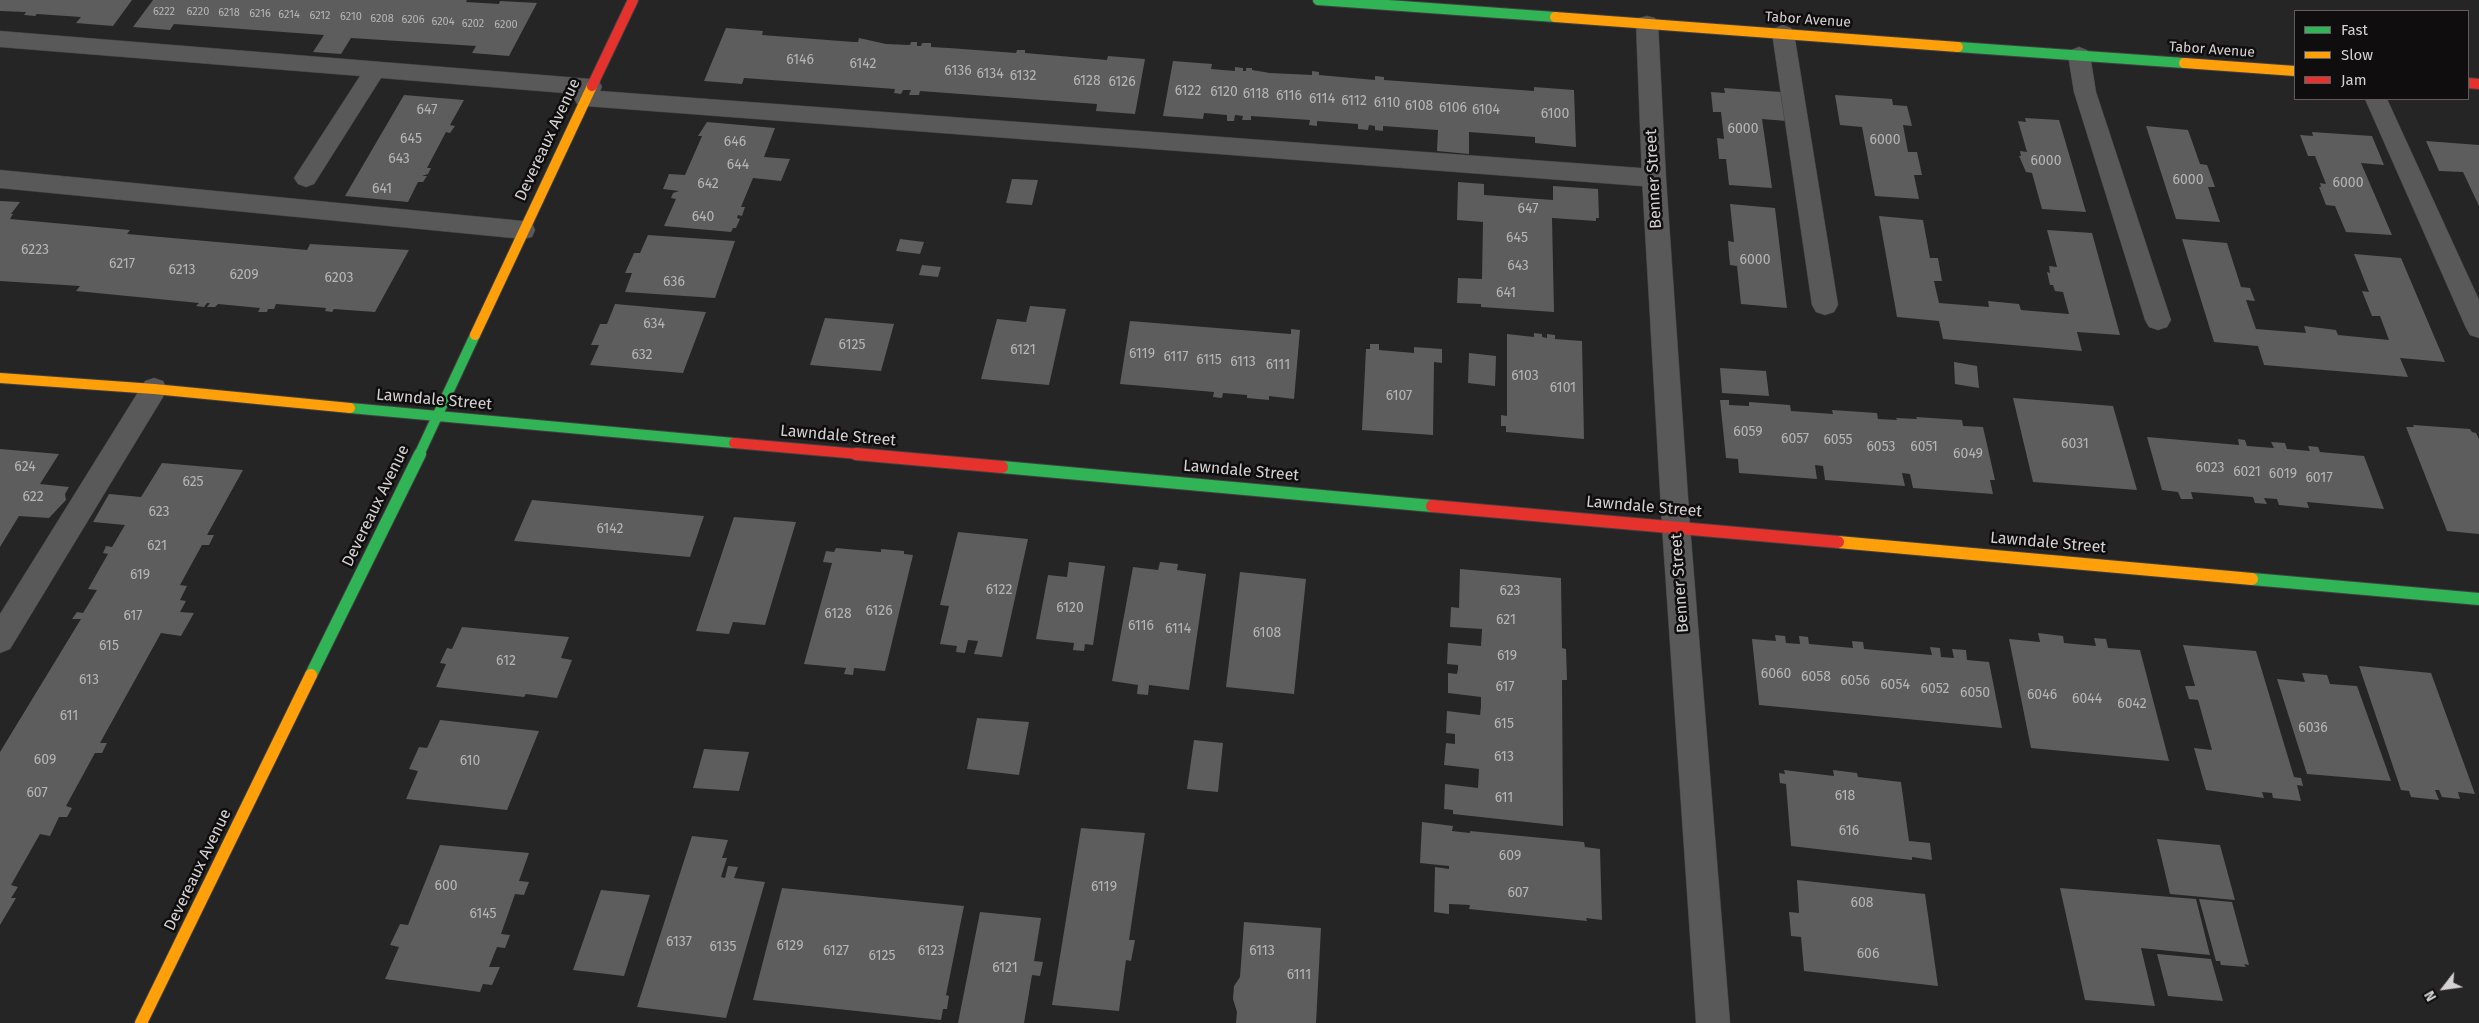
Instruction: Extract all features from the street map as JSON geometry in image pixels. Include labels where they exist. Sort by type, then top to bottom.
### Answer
[{"type":"street","name":"Devereaux Avenue","points":[[141,1023],[438,417],[523,230],[634,0]]},
{"type":"street","name":"Tabor Avenue","points":[[1318,0],[2294,71]]},
{"type":"street","name":"Benner Street","points":[[1646,24],[1676,526],[1713,1023]]},
{"type":"street","points":[[1783,34],[1825,304]]},
{"type":"street","points":[[0,40],[375,70],[588,93],[1654,178]]},
{"type":"street","points":[[2079,55],[2085,92],[2158,320]]},
{"type":"street","points":[[306,178],[375,70]]},
{"type":"street","points":[[2376,100],[2479,328]]},
{"type":"street","points":[[0,179],[523,230]]},
{"type":"street","name":"Lawndale Street","points":[[0,378],[154,388],[438,417],[2479,599]]},
{"type":"street","points":[[0,640],[154,388]]},
{"type":"building","points":[[0,0],[132,0],[113,26],[76,23],[81,17],[37,14],[35,16],[24,15],[26,12],[0,11]]},
{"type":"building","points":[[153,0],[467,0],[466,2],[499,4],[500,1],[537,3],[509,56],[472,53],[476,46],[351,38],[341,54],[313,52],[324,35],[174,24],[170,30],[133,27]]},
{"type":"building","points":[[726,28],[763,31],[762,35],[854,42],[858,42],[859,38],[886,44],[910,45],[911,42],[917,42],[917,46],[921,46],[922,43],[931,43],[931,47],[1016,53],[1017,50],[1025,50],[1025,53],[1107,60],[1108,56],[1145,59],[1135,114],[1096,111],[1097,104],[920,91],[919,95],[909,95],[911,90],[903,90],[901,94],[894,93],[895,89],[744,78],[742,84],[704,81]]},
{"type":"building","points":[[1173,61],[1212,64],[1211,69],[1235,71],[1235,67],[1243,68],[1243,71],[1246,71],[1246,68],[1252,68],[1252,70],[1270,73],[1312,75],[1312,71],[1319,72],[1319,75],[1375,80],[1375,76],[1384,77],[1384,80],[1534,91],[1534,87],[1574,90],[1576,147],[1535,143],[1535,137],[1469,132],[1469,154],[1437,151],[1438,130],[1383,126],[1383,131],[1375,130],[1375,126],[1369,125],[1368,130],[1358,129],[1358,124],[1317,121],[1317,126],[1309,125],[1310,120],[1251,116],[1251,120],[1242,120],[1243,116],[1235,115],[1234,121],[1227,121],[1227,115],[1204,113],[1203,119],[1163,116]]},
{"type":"building","points":[[1724,88],[1781,92],[1786,121],[1762,119],[1772,188],[1729,185],[1726,159],[1719,159],[1717,138],[1724,139],[1721,112],[1713,112],[1711,92],[1725,93]]},
{"type":"building","points":[[404,95],[464,100],[450,125],[455,126],[450,133],[446,132],[427,168],[431,168],[428,174],[422,176],[427,176],[423,182],[418,182],[408,202],[345,196]]},
{"type":"building","points":[[1835,95],[1892,99],[1893,105],[1907,106],[1912,126],[1903,125],[1908,152],[1917,152],[1922,175],[1914,175],[1919,199],[1875,196],[1862,127],[1840,125]]},
{"type":"building","points":[[2025,118],[2059,120],[2086,212],[2042,209],[2032,173],[2026,172],[2019,156],[2021,156],[2020,151],[2027,152],[2018,121],[2026,122]]},
{"type":"building","points":[[707,122],[775,128],[764,157],[790,159],[781,181],[753,178],[741,207],[745,207],[742,216],[738,215],[737,218],[740,219],[736,228],[733,228],[731,232],[664,226],[676,199],[671,198],[673,193],[679,191],[663,189],[669,174],[685,175],[702,136],[698,136]]},
{"type":"building","points":[[2146,126],[2188,130],[2200,164],[2207,165],[2215,187],[2208,187],[2220,222],[2176,219]]},
{"type":"building","points":[[2312,132],[2372,136],[2384,165],[2361,163],[2392,235],[2346,232],[2335,206],[2326,205],[2319,187],[2321,187],[2320,183],[2326,184],[2315,156],[2308,156],[2300,135],[2313,136]]},
{"type":"building","points":[[2426,141],[2479,145],[2479,206],[2463,172],[2439,171]]},
{"type":"building","points":[[1012,179],[1038,180],[1032,205],[1006,203]]},
{"type":"building","points":[[1458,182],[1484,184],[1484,195],[1553,200],[1553,186],[1598,189],[1599,218],[1596,218],[1596,221],[1552,218],[1554,312],[1481,307],[1481,304],[1457,303],[1458,278],[1482,279],[1483,222],[1457,220]]},
{"type":"building","points":[[0,201],[20,202],[11,214],[13,214],[10,219],[130,230],[127,234],[307,250],[310,244],[409,250],[375,312],[334,309],[332,312],[325,311],[326,308],[276,304],[274,309],[268,309],[267,312],[258,312],[260,308],[218,304],[215,307],[207,307],[210,303],[207,303],[204,307],[196,306],[199,303],[76,291],[80,286],[0,281]]},
{"type":"building","points":[[1730,204],[1775,208],[1787,308],[1741,304],[1737,266],[1730,265],[1728,241],[1734,242]]},
{"type":"building","points":[[1879,216],[1923,220],[1930,258],[1938,258],[1942,281],[1934,281],[1939,303],[1989,307],[1988,301],[2019,304],[2021,310],[2069,314],[2063,292],[2055,291],[2053,285],[2050,285],[2047,272],[2050,273],[2049,266],[2057,267],[2047,230],[2092,233],[2120,335],[2077,332],[2082,351],[1943,339],[1939,321],[1897,317]]},
{"type":"building","points":[[648,235],[735,241],[715,298],[625,292],[632,273],[625,273],[634,253],[640,253]]},
{"type":"building","points":[[900,239],[924,242],[920,254],[896,251]]},
{"type":"building","points":[[2182,239],[2227,243],[2241,287],[2250,288],[2255,301],[2246,300],[2256,329],[2306,333],[2304,326],[2336,330],[2338,335],[2389,340],[2380,316],[2372,316],[2362,291],[2369,292],[2354,254],[2401,258],[2445,362],[2400,358],[2408,377],[2264,365],[2258,346],[2214,342]]},
{"type":"building","points":[[922,265],[941,267],[938,277],[919,275]]},
{"type":"building","points":[[615,304],[706,312],[683,373],[590,365],[599,345],[591,345],[600,324],[607,324]]},
{"type":"building","points":[[1030,306],[1066,309],[1049,385],[981,379],[997,319],[1026,322]]},
{"type":"building","points":[[825,318],[894,324],[881,371],[810,365]]},
{"type":"building","points":[[1130,321],[1291,334],[1291,329],[1300,330],[1294,399],[1269,396],[1269,400],[1247,398],[1247,395],[1223,393],[1222,398],[1213,397],[1214,392],[1120,384]]},
{"type":"building","points":[[1534,333],[1542,334],[1542,337],[1547,338],[1547,334],[1555,335],[1555,339],[1582,341],[1584,439],[1506,432],[1506,426],[1501,426],[1501,415],[1507,416],[1507,334],[1534,337]]},
{"type":"building","points":[[1370,344],[1379,344],[1379,350],[1414,353],[1414,347],[1442,349],[1442,363],[1434,362],[1433,435],[1362,430],[1366,349],[1370,349]]},
{"type":"building","points":[[1469,353],[1496,356],[1495,386],[1468,383]]},
{"type":"building","points":[[1954,362],[1977,366],[1979,388],[1955,384]]},
{"type":"building","points":[[1720,368],[1766,371],[1769,396],[1722,393]]},
{"type":"building","points":[[2013,398],[2113,406],[2137,490],[2033,482]]},
{"type":"building","points":[[1720,400],[1729,400],[1729,405],[1749,406],[1749,402],[1790,405],[1791,411],[1833,414],[1832,410],[1877,413],[1878,419],[1917,419],[1916,417],[1962,420],[1963,426],[1983,427],[1995,480],[1990,480],[1993,494],[1913,488],[1910,474],[1902,473],[1905,486],[1825,480],[1823,466],[1815,465],[1817,479],[1739,473],[1738,459],[1726,458]]},
{"type":"building","points":[[2413,425],[2470,429],[2476,433],[2479,439],[2479,534],[2447,531],[2406,427],[2414,427]]},
{"type":"building","points":[[2147,437],[2239,445],[2238,439],[2245,440],[2247,446],[2274,448],[2271,442],[2285,443],[2287,449],[2310,451],[2308,446],[2318,447],[2320,452],[2364,456],[2384,509],[2307,502],[2309,508],[2279,505],[2277,499],[2264,498],[2267,504],[2255,503],[2253,497],[2191,492],[2193,499],[2181,499],[2178,492],[2162,490]]},
{"type":"building","points":[[0,449],[59,454],[40,484],[69,487],[65,494],[66,500],[49,518],[19,516],[0,547]]},
{"type":"building","points":[[162,463],[243,470],[207,535],[214,535],[209,545],[202,545],[180,585],[187,586],[180,600],[186,601],[180,612],[194,613],[181,636],[161,633],[100,743],[107,743],[102,753],[95,753],[66,806],[72,808],[67,817],[59,817],[50,836],[40,834],[11,885],[18,887],[11,898],[16,898],[0,925],[0,752],[81,619],[72,619],[77,612],[83,613],[97,590],[88,589],[108,554],[103,553],[106,546],[112,547],[125,525],[93,522],[109,494],[141,497]]},
{"type":"building","points":[[532,500],[704,516],[690,557],[514,541]]},
{"type":"building","points":[[734,517],[796,522],[765,625],[733,622],[729,634],[696,631]]},
{"type":"building","points":[[958,532],[1028,539],[1002,657],[974,654],[978,641],[968,640],[965,653],[956,652],[957,646],[940,644],[949,606],[940,605]]},
{"type":"building","points":[[836,548],[881,552],[881,549],[904,551],[904,554],[913,555],[885,671],[854,668],[853,675],[844,674],[846,668],[804,664],[832,563],[823,562],[826,551],[834,552]]},
{"type":"building","points":[[1069,562],[1105,566],[1093,645],[1085,644],[1084,651],[1073,650],[1074,643],[1036,639],[1048,575],[1067,577]]},
{"type":"building","points":[[1160,562],[1178,564],[1177,570],[1206,574],[1189,690],[1149,685],[1148,695],[1137,694],[1138,685],[1112,681],[1133,567],[1158,570]]},
{"type":"building","points":[[1460,569],[1561,578],[1562,648],[1566,649],[1567,680],[1562,680],[1563,826],[1453,814],[1453,810],[1444,809],[1445,784],[1478,788],[1479,769],[1444,765],[1446,743],[1455,744],[1455,734],[1446,733],[1447,711],[1480,715],[1481,706],[1481,697],[1448,693],[1448,673],[1457,674],[1458,665],[1447,664],[1448,643],[1481,646],[1482,629],[1450,627],[1451,607],[1459,608]]},
{"type":"building","points":[[1240,572],[1306,579],[1294,694],[1226,687]]},
{"type":"building","points":[[462,627],[569,637],[561,658],[572,660],[557,698],[526,694],[524,697],[436,687],[446,664],[440,663],[447,648],[452,649]]},
{"type":"building","points":[[2038,633],[2063,636],[2064,643],[2096,646],[2094,638],[2106,639],[2108,648],[2140,650],[2169,761],[2031,748],[2009,639],[2040,642]]},
{"type":"building","points":[[1775,635],[1785,636],[1786,643],[1800,644],[1799,636],[1808,637],[1809,644],[1853,648],[1852,641],[1863,642],[1864,649],[1932,655],[1930,647],[1940,648],[1941,657],[1954,658],[1952,649],[1966,650],[1967,660],[1989,662],[2002,728],[1759,705],[1752,639],[1776,641]]},
{"type":"building","points":[[2183,645],[2256,651],[2294,777],[2301,778],[2303,786],[2297,785],[2301,801],[2273,798],[2272,793],[2262,792],[2264,798],[2206,790],[2194,748],[2212,750],[2198,700],[2189,699],[2185,686],[2195,686]]},
{"type":"building","points":[[2359,666],[2431,673],[2475,794],[2458,792],[2460,799],[2442,797],[2439,790],[2435,790],[2439,800],[2411,797],[2409,791],[2401,790]]},
{"type":"building","points":[[2302,673],[2327,675],[2330,684],[2357,686],[2391,781],[2307,774],[2277,679],[2305,682]]},
{"type":"building","points":[[977,718],[1029,722],[1019,775],[967,769]]},
{"type":"building","points":[[440,720],[539,731],[507,810],[406,799],[418,771],[409,769],[419,747],[427,748]]},
{"type":"building","points":[[1194,740],[1223,743],[1218,792],[1187,789]]},
{"type":"building","points":[[704,749],[749,752],[739,791],[693,788]]},
{"type":"building","points":[[1784,770],[1834,776],[1833,770],[1857,773],[1858,777],[1901,782],[1909,841],[1930,843],[1932,860],[1912,857],[1912,860],[1791,846],[1786,784],[1780,783],[1779,773],[1785,774]]},
{"type":"building","points":[[1422,822],[1453,826],[1452,831],[1584,842],[1585,847],[1600,849],[1602,920],[1586,918],[1587,921],[1469,909],[1470,905],[1449,904],[1449,914],[1434,912],[1435,867],[1449,869],[1449,866],[1420,863]]},
{"type":"building","points":[[1081,828],[1145,833],[1129,940],[1135,940],[1131,961],[1126,960],[1119,1011],[1052,1005]]},
{"type":"building","points":[[692,836],[728,840],[722,858],[727,858],[721,877],[725,878],[728,866],[738,867],[734,878],[765,882],[726,1018],[637,1007]]},
{"type":"building","points":[[2157,839],[2220,845],[2235,900],[2170,894]]},
{"type":"building","points":[[440,845],[529,853],[519,881],[529,882],[524,895],[515,894],[501,934],[510,935],[505,948],[497,947],[489,967],[500,967],[492,985],[483,984],[480,992],[385,979],[399,947],[390,945],[400,924],[408,925]]},
{"type":"building","points":[[1797,880],[1925,894],[1938,986],[1804,971],[1801,937],[1791,936],[1789,912],[1799,913]]},
{"type":"building","points":[[782,888],[964,906],[946,995],[949,996],[947,1009],[943,1009],[941,1020],[753,1000]]},
{"type":"building","points":[[2060,888],[2196,899],[2210,955],[2141,948],[2155,1006],[2085,1000]]},
{"type":"building","points":[[601,890],[650,895],[624,976],[573,970]]},
{"type":"building","points":[[2199,899],[2232,902],[2249,965],[2244,964],[2246,967],[2221,965],[2220,961],[2216,961]]},
{"type":"building","points":[[980,912],[1041,918],[1034,961],[1043,962],[1040,976],[1032,975],[1024,1023],[958,1023]]},
{"type":"building","points":[[1244,922],[1321,928],[1316,1023],[1236,1023],[1237,1012],[1233,999],[1234,986],[1240,977]]},
{"type":"building","points":[[2157,954],[2211,959],[2223,1001],[2168,996]]},
{"type":"traffic: fast","points":[[1318,0],[1555,17]]},
{"type":"traffic: fast","points":[[1958,47],[2184,63]]},
{"type":"traffic: fast","points":[[311,675],[438,417],[475,335]]},
{"type":"traffic: fast","points":[[350,408],[734,443]]},
{"type":"traffic: fast","points":[[1002,467],[1432,506]]},
{"type":"traffic: fast","points":[[2252,579],[2479,599]]},
{"type":"traffic: slow","points":[[1555,17],[1958,47]]},
{"type":"traffic: slow","points":[[2184,63],[2294,71]]},
{"type":"traffic: slow","points":[[475,335],[592,86]]},
{"type":"traffic: slow","points":[[0,378],[154,389],[350,408]]},
{"type":"traffic: slow","points":[[1838,542],[2252,579]]},
{"type":"traffic: slow","points":[[141,1023],[311,675]]},
{"type":"traffic: jam","points":[[592,86],[633,0]]},
{"type":"traffic: jam","points":[[2469,83],[2479,84]]},
{"type":"traffic: jam","points":[[734,443],[1002,467]]},
{"type":"traffic: jam","points":[[1432,506],[1838,542]]}]
